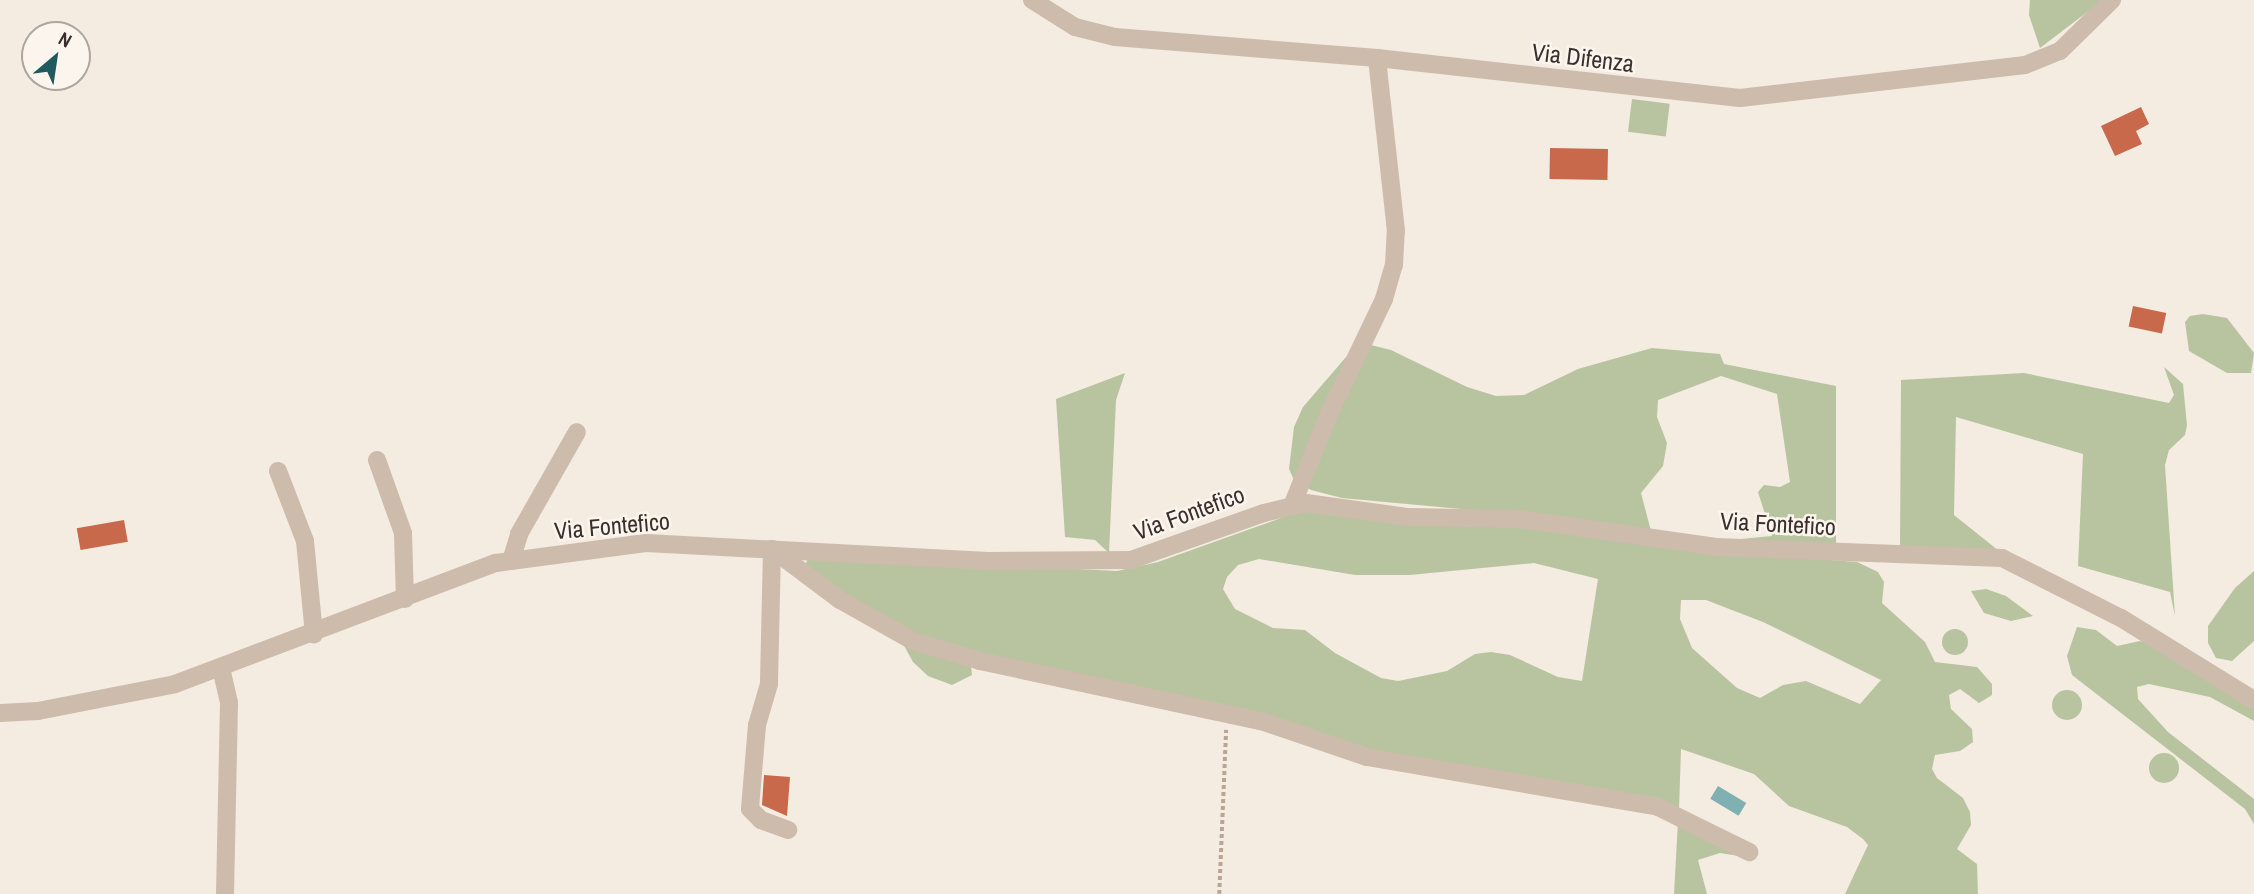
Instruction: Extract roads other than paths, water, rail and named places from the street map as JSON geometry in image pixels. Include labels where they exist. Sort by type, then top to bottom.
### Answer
[{"type":"street","name":"Via Difenza","points":[[1032,0],[1075,27],[1115,37],[1377,58],[1740,98],[2025,65],[2060,51],[2112,0]]},
{"type":"street","points":[[1292,506],[1329,414],[1384,299],[1394,265],[1396,231],[1377,58]]},
{"type":"street","points":[[511,561],[519,534],[577,432]]},
{"type":"street","points":[[377,460],[403,533],[405,599]]},
{"type":"street","points":[[278,471],[305,541],[314,635]]},
{"type":"street","name":"Via Fontefico","points":[[0,713],[38,711],[175,684],[511,561],[646,542],[988,561],[1131,560],[1307,503],[1407,517],[1520,519],[1716,547],[2002,558],[2121,618],[2254,700]]},
{"type":"street","points":[[772,550],[822,589],[914,641],[992,664],[1228,714],[1367,757],[1658,807],[1749,852]]},
{"type":"street","points":[[772,550],[769,684],[757,724],[750,808],[761,820],[788,830]]},
{"type":"street","points":[[221,668],[229,703],[225,894]]},
{"type":"water","points":[[1718,786],[1746,803],[1739,816],[1710,799]]}]
